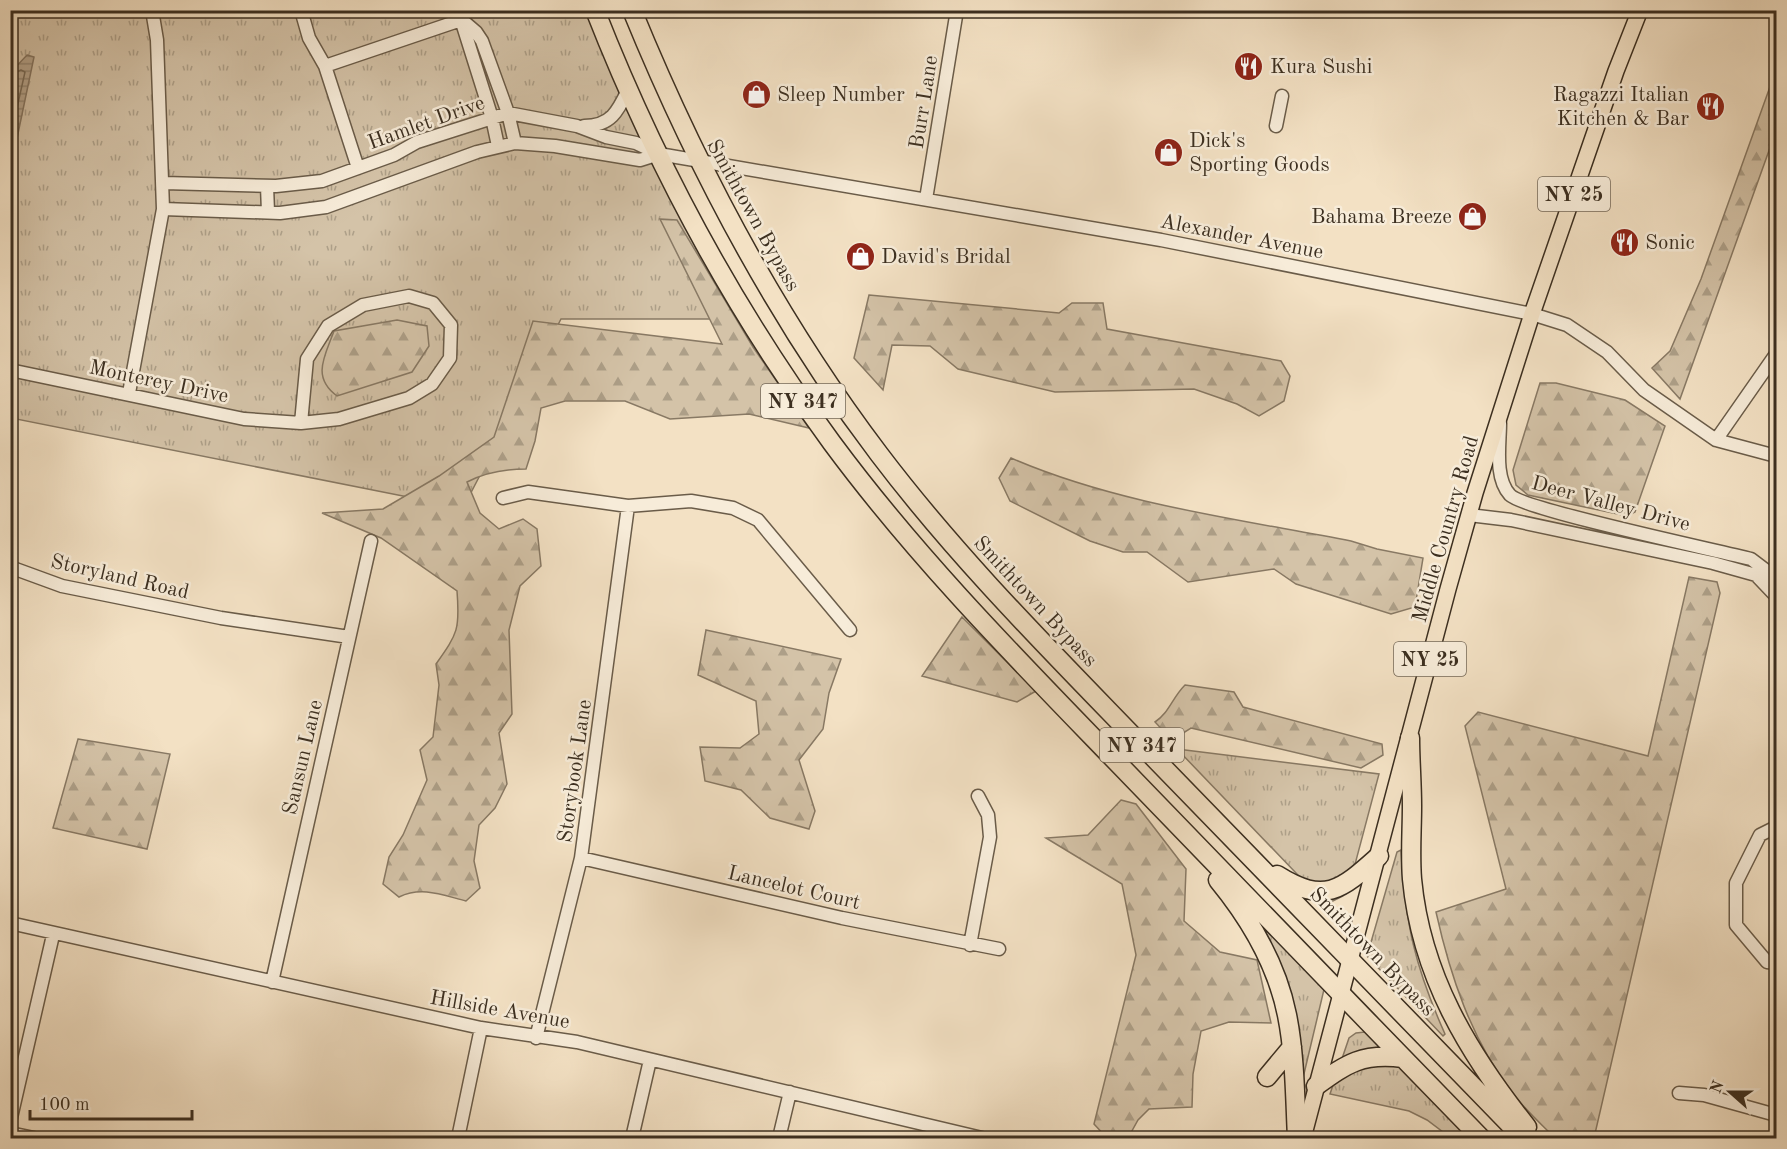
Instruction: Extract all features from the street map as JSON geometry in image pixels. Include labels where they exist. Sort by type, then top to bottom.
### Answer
[{"type":"highway","name":"NY 347","points":[[595,10],[628,90],[702,240],[742,309],[807,408],[861,480],[969,609],[1481,1138]]},
{"type":"highway","name":"Smithtown Bypass","points":[[632,10],[698,160],[788,321],[901,483],[1004,603],[1522,1138]]},
{"type":"highway","points":[[1410,738],[1412,879],[1418,918],[1428,958],[1442,996],[1469,1047],[1500,1095],[1535,1138]]},
{"type":"highway","points":[[1176,823],[1241,910],[1264,950],[1284,1000],[1292,1047],[1297,1138]]},
{"type":"highway","points":[[1253,860],[1298,888],[1319,892],[1336,890],[1348,884],[1379,856]]},
{"type":"highway","points":[[1292,1047],[1268,1077],[1294,1088]]},
{"type":"highway","points":[[1316,1086],[1358,1059],[1372,1056],[1403,1058]]},
{"type":"main road","name":"Middle Country Road","points":[[1303,1138],[1469,515],[1532,314],[1616,71],[1640,10]]},
{"type":"street","points":[[129,393],[163,209],[164,183],[157,40],[152,10]]},
{"type":"street","points":[[301,10],[309,38],[325,66],[358,168]]},
{"type":"street","name":"Burr Lane","points":[[926,199],[957,10]]},
{"type":"street","points":[[325,66],[459,15]]},
{"type":"street","points":[[459,15],[482,41],[508,113],[515,143]]},
{"type":"street","points":[[459,15],[492,118],[498,146]]},
{"type":"street","points":[[577,126],[595,126],[609,121],[619,110],[628,90]]},
{"type":"street","points":[[1276,126],[1282,96]]},
{"type":"street","name":"Hamlet Drive","points":[[164,183],[267,186],[322,181],[393,155],[417,142],[508,113],[577,126],[606,137],[636,143],[659,154]]},
{"type":"street","points":[[163,209],[268,212],[326,207],[498,146],[515,143],[541,144],[640,160],[659,154]]},
{"type":"street","name":"Alexander Avenue","points":[[659,154],[1161,240],[1532,314],[1567,325],[1607,352],[1644,390],[1716,440],[1776,456]]},
{"type":"street","points":[[267,186],[268,212]]},
{"type":"street","name":"Monterey Drive","points":[[10,370],[244,418],[301,423],[339,419],[409,398],[432,384],[450,358],[451,325],[433,303],[409,296],[363,305],[328,326],[307,359],[301,423]]},
{"type":"street","points":[[1716,440],[1776,354]]},
{"type":"street","name":"Deer Valley Drive","points":[[1500,417],[1502,481],[1510,495],[1524,502],[1563,513],[1751,559],[1776,578]]},
{"type":"street","points":[[503,498],[528,492],[628,506],[691,501],[733,508],[758,520],[850,630]]},
{"type":"street","name":"Storybook Lane","points":[[536,1038],[581,858],[628,506]]},
{"type":"street","name":"Deer Valley Drive","points":[[1469,515],[1511,520],[1713,563],[1756,575],[1776,596]]},
{"type":"street","name":"Sansun Lane","points":[[272,981],[371,541]]},
{"type":"street","name":"Storyland Road","points":[[10,567],[62,586],[221,618],[349,637]]},
{"type":"street","points":[[970,945],[990,837],[988,816],[978,796]]},
{"type":"street","points":[[1776,827],[1760,835],[1736,883],[1736,925],[1767,962],[1776,963]]},
{"type":"street","name":"Lancelot Court","points":[[581,858],[999,950]]},
{"type":"street","name":"Hillside Avenue","points":[[10,924],[481,1028],[536,1038],[577,1042],[982,1138]]},
{"type":"street","points":[[10,1122],[53,935]]},
{"type":"street","points":[[458,1138],[481,1028]]},
{"type":"street","points":[[632,1138],[650,1060]]},
{"type":"street","points":[[779,1138],[790,1092]]},
{"type":"street","points":[[1679,1093],[1704,1095],[1776,1115]]},
{"type":"street","points":[[10,1133],[34,1138]]},
{"type":"green space","points":[[10,11],[592,11],[742,319],[561,319],[463,508],[11,418]]},
{"type":"green space","points":[[1776,70],[1776,131],[1680,399],[1652,368],[1670,351],[1701,279]]},
{"type":"green space","points":[[660,219],[677,220],[753,347],[809,428],[749,414],[670,419],[625,401],[565,401],[541,408],[535,441],[526,469],[496,472],[467,482],[480,513],[499,529],[523,519],[537,529],[541,566],[520,586],[509,630],[512,714],[499,733],[507,784],[495,808],[479,825],[474,861],[480,888],[466,901],[424,892],[399,897],[383,884],[389,857],[403,835],[427,780],[420,750],[433,737],[439,685],[436,664],[456,630],[457,591],[381,538],[322,513],[383,509],[439,476],[494,437],[533,321],[722,344]]},
{"type":"green space","points":[[869,295],[1059,313],[1072,303],[1103,303],[1107,329],[1281,361],[1290,376],[1284,401],[1259,416],[1237,404],[1194,389],[1055,392],[958,369],[930,346],[892,345],[883,390],[854,358]]},
{"type":"green space","points":[[397,320],[427,326],[429,346],[412,372],[337,396],[329,389],[324,381],[322,366],[334,331]]},
{"type":"green space","points":[[1540,383],[1556,383],[1625,400],[1665,426],[1635,512],[1627,516],[1528,495],[1516,485],[1513,470]]},
{"type":"green space","points":[[1011,458],[1051,474],[1135,499],[1351,541],[1377,549],[1423,558],[1415,607],[1391,614],[1296,584],[1274,569],[1188,582],[1147,552],[1123,552],[1090,541],[1010,501],[999,478]]},
{"type":"green space","points":[[1689,577],[1717,582],[1720,593],[1594,1138],[1555,1138],[1516,1097],[1484,1050],[1455,983],[1436,912],[1506,889],[1465,726],[1478,712],[1648,756]]},
{"type":"green space","points":[[962,617],[1036,691],[1017,702],[922,676]]},
{"type":"green space","points":[[706,630],[841,659],[829,693],[823,729],[799,760],[815,811],[809,829],[770,818],[741,790],[705,781],[700,747],[740,748],[759,734],[756,701],[698,675]]},
{"type":"green space","points":[[1185,685],[1234,692],[1243,707],[1382,744],[1383,755],[1361,768],[1191,728],[1172,740],[1155,722],[1164,714]]},
{"type":"green space","points":[[78,739],[170,754],[147,849],[53,828]]},
{"type":"green space","points":[[1177,749],[1379,774],[1349,887],[1343,896],[1331,902],[1318,896]]},
{"type":"green space","points":[[1121,800],[1136,804],[1186,869],[1184,921],[1220,952],[1257,960],[1271,1023],[1229,1022],[1201,1031],[1193,1074],[1192,1107],[1149,1109],[1138,1120],[1128,1138],[1107,1138],[1094,1124],[1136,955],[1122,884],[1046,838],[1088,835]]},
{"type":"green space","points":[[1401,850],[1405,900],[1413,944],[1426,987],[1445,1034],[1443,1036],[1367,956],[1397,852]]},
{"type":"green space","points":[[1255,909],[1326,981],[1303,1078],[1283,978]]},
{"type":"green space","points":[[1365,1032],[1473,1138],[1451,1138],[1427,1120],[1409,1111],[1330,1094],[1349,1038],[1356,1033]]},
{"type":"water","points":[[27,55],[34,57],[11,167],[11,72]]},
{"type":"place","name":"Kura Sushi","points":[[1249,66]]},
{"type":"place","name":"Sleep Number","points":[[756,94]]},
{"type":"place","name":"Ragazzi Italian Kitchen & Bar","points":[[1710,106]]},
{"type":"place","name":"Dick's Sporting Goods","points":[[1168,152]]},
{"type":"place","name":"Bahama Breeze","points":[[1473,216]]},
{"type":"place","name":"Sonic","points":[[1624,242]]},
{"type":"place","name":"David's Bridal","points":[[860,256]]}]
